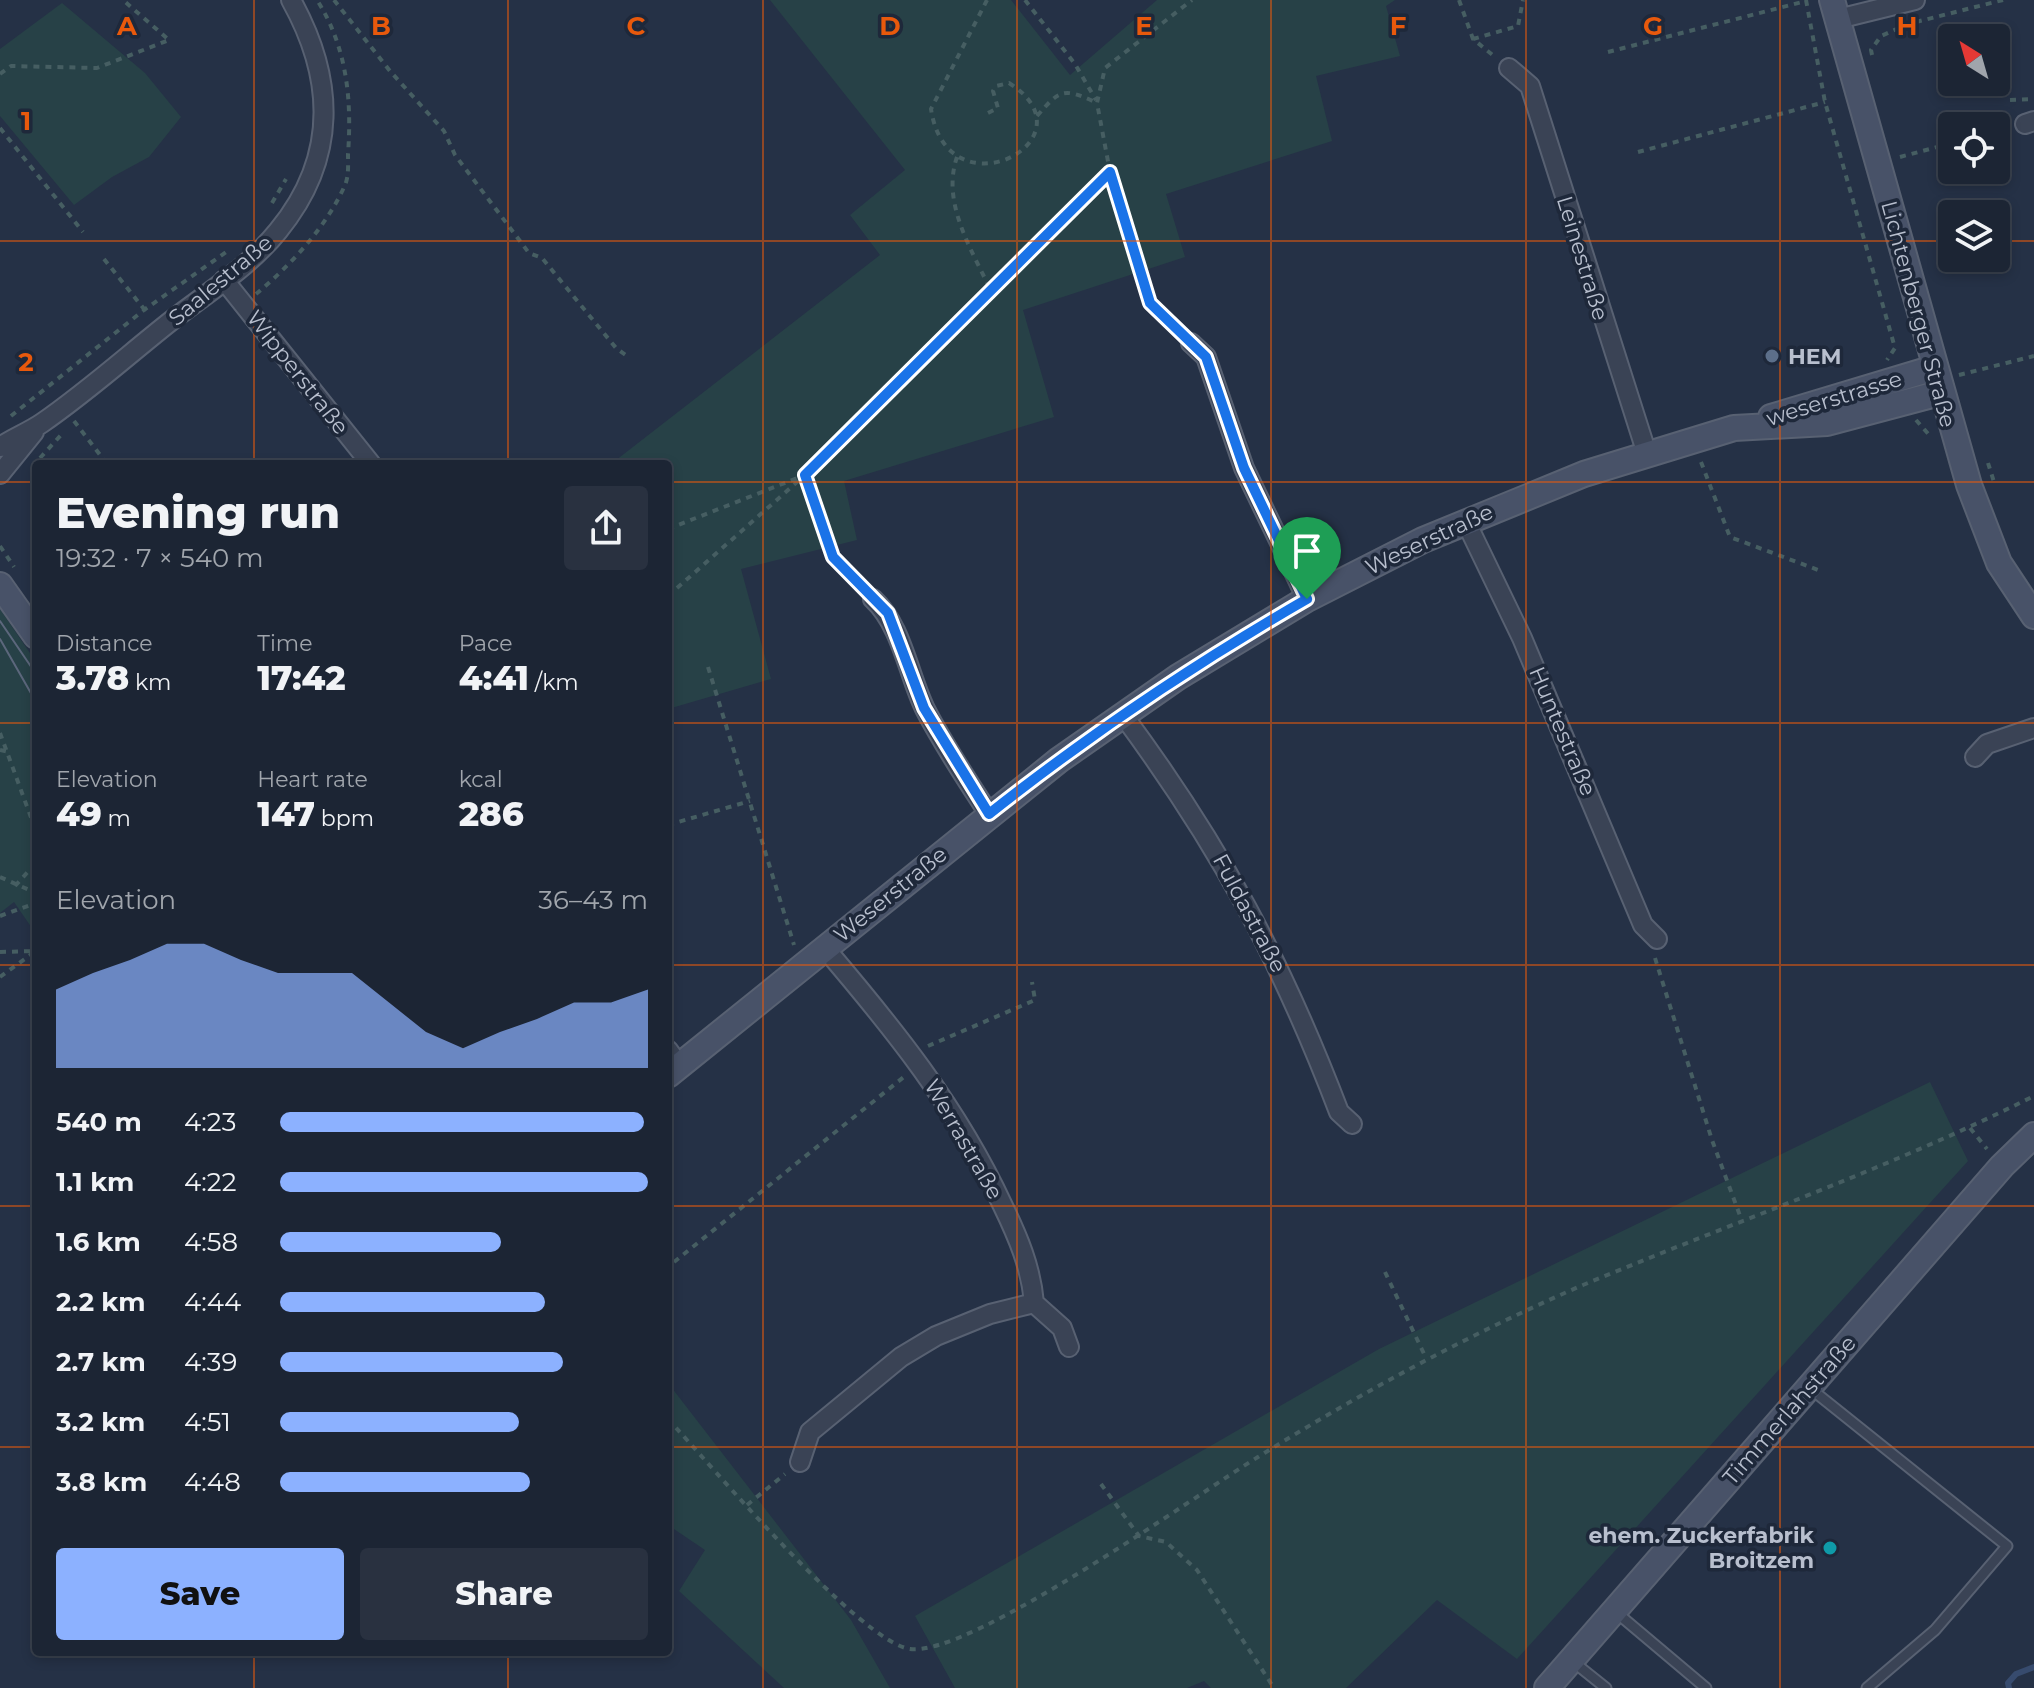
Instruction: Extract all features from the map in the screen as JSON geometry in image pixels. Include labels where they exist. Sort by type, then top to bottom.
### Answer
[{"type":"street","name":"Saalestraße","points":[[0,447],[41,424],[224,280],[278,232],[302,196],[319,153],[324,123],[321,69],[306,27],[291,0]]},
{"type":"street","points":[[1835,10],[1915,0]]},
{"type":"street","name":"Lichtenberger Straße","points":[[1835,10],[1937,380],[1985,529],[2009,581],[2034,616]]},
{"type":"street","name":"Leinestraße","points":[[1509,68],[1530,86],[1647,454]]},
{"type":"street","name":"Wipperstraße","points":[[224,280],[368,460]]},
{"type":"street","points":[[1191,343],[1206,357],[1244,468],[1307,599]]},
{"type":"street","name":"weserstrasse","points":[[1734,428],[1937,380]]},
{"type":"street","name":"Saalestraße","points":[[0,474],[41,424]]},
{"type":"street","name":"Weserstraße","points":[[672,1065],[989,814],[1123,715],[1222,649],[1307,599],[1466,522],[1572,479],[1734,428]]},
{"type":"street","name":"Huntestraße","points":[[1466,522],[1529,652],[1643,925],[1657,939]]},
{"type":"street","points":[[0,585],[32,630]]},
{"type":"street","points":[[873,599],[888,613],[910,674],[937,731],[989,814]]},
{"type":"street","name":"Fuldastraße","points":[[1123,715],[1175,785],[1244,896],[1295,1002],[1339,1112],[1352,1124]]},
{"type":"street","points":[[1975,757],[1987,744],[2034,728]]},
{"type":"street","name":"Werrastraße","points":[[824,947],[916,1059],[959,1121],[997,1193],[1032,1274],[1034,1303]]},
{"type":"street","name":"Timmerlahstraße","points":[[1547,1688],[2002,1166],[2034,1135]]},
{"type":"street","points":[[800,1462],[810,1432],[901,1357],[936,1336],[990,1314],[1034,1303],[1062,1328],[1069,1347]]},
{"type":"lane","points":[[1809,1387],[2007,1546],[1935,1630],[1867,1688]]},
{"type":"lane","points":[[1614,1610],[1706,1688]]},
{"type":"lane","points":[[1571,1660],[1606,1688]]},
{"type":"path","points":[[0,74],[11,66],[97,68],[169,40],[123,0]]},
{"type":"path","points":[[334,0],[390,71],[444,131],[455,155],[529,253],[542,258],[616,348],[630,358]]},
{"type":"path","points":[[987,0],[931,109],[933,122],[946,147],[957,157],[997,164],[1020,155],[1035,135],[1037,116],[1056,94],[1071,91],[1097,103]]},
{"type":"path","points":[[1025,0],[1075,64],[1097,103],[1110,172],[1150,303],[1191,343]]},
{"type":"path","points":[[1097,103],[1105,68],[1192,0]]},
{"type":"path","points":[[1459,0],[1473,39],[1509,68]]},
{"type":"path","points":[[1473,39],[1518,26],[1523,0]]},
{"type":"path","points":[[1608,52],[1806,0],[1825,102],[1895,348],[1885,363]]},
{"type":"path","points":[[1874,66],[1871,50],[1881,36],[1908,24],[2003,0]]},
{"type":"path","points":[[988,113],[998,108],[993,91],[1002,83],[1020,90],[1037,116]]},
{"type":"path","points":[[2010,100],[2034,99]]},
{"type":"path","points":[[1638,152],[1825,102]]},
{"type":"path","points":[[0,128],[83,232]]},
{"type":"path","points":[[1878,163],[1938,147]]},
{"type":"path","points":[[957,157],[952,172],[952,192],[962,229],[991,291]]},
{"type":"path","points":[[270,207],[291,170]]},
{"type":"path","points":[[672,592],[805,475],[1110,172]]},
{"type":"path","points":[[0,424],[144,310],[231,249]]},
{"type":"path","points":[[104,259],[144,310]]},
{"type":"path","points":[[1937,380],[2034,356]]},
{"type":"path","points":[[74,421],[104,460]]},
{"type":"path","points":[[1694,441],[1730,537],[1821,571]]},
{"type":"path","points":[[672,527],[805,475]]},
{"type":"path","points":[[805,475],[833,557],[873,599]]},
{"type":"path","points":[[708,667],[800,966]]},
{"type":"path","points":[[0,733],[32,819]]},
{"type":"path","points":[[0,750],[9,752]]},
{"type":"path","points":[[672,824],[750,801]]},
{"type":"path","points":[[15,886],[32,867]]},
{"type":"path","points":[[0,877],[32,892]]},
{"type":"path","points":[[0,916],[32,904]]},
{"type":"path","points":[[1657,939],[1654,962],[1742,1221]]},
{"type":"path","points":[[0,952],[32,951]]},
{"type":"path","points":[[0,977],[32,954]]},
{"type":"path","points":[[674,1262],[916,1059],[1035,1000],[1032,982]]},
{"type":"path","points":[[672,1423],[787,1549],[876,1633],[894,1645],[913,1650],[935,1648],[963,1638],[1139,1536],[1254,1459],[1426,1358],[1581,1286],[1970,1128],[2034,1096]]},
{"type":"path","points":[[1970,1128],[2002,1166]]},
{"type":"path","points":[[1385,1272],[1426,1358]]},
{"type":"path","points":[[747,1505],[800,1462]]},
{"type":"path","points":[[1101,1484],[1139,1536],[1166,1542],[1182,1552],[1222,1605],[1274,1688]]},
{"type":"green space","points":[[770,0],[1011,0],[1070,75],[1157,0],[1395,0],[1386,6],[1400,56],[1316,76],[1332,141],[1166,194],[1185,257],[1023,310],[1054,417],[844,481],[857,540],[741,569],[771,679],[672,708],[672,460],[616,460],[880,255],[850,215],[905,170]]},
{"type":"green space","points":[[62,3],[145,73],[181,117],[149,157],[112,177],[74,205],[0,116],[0,49]]},
{"type":"green space","points":[[0,609],[32,656],[32,928],[14,902],[0,913]]},
{"type":"green space","points":[[1930,1082],[1968,1161],[1517,1659],[1437,1600],[1346,1688],[1211,1688],[1204,1681],[1187,1688],[955,1688],[915,1616],[1379,1349]]},
{"type":"green space","points":[[672,1388],[851,1620],[890,1688],[784,1688],[679,1591],[705,1550],[672,1528]]},
{"type":"waterway","points":[[2009,1688],[2008,1683],[2016,1674],[2034,1667]]},
{"type":"tram line","points":[[0,621],[32,668]]},
{"type":"tram line","points":[[0,639],[32,695]]},
{"type":"place","name":"HEM","points":[[1772,356]]},
{"type":"place","name":"ehem. Zuckerfabrik Broitzem","points":[[1830,1548]]},
{"type":"route","points":[[1110,172],[1150,303],[1206,357],[1244,468],[1307,599],[1178,677],[1059,760],[989,814],[924,708],[888,613],[833,557],[805,475],[1110,172]]}]
